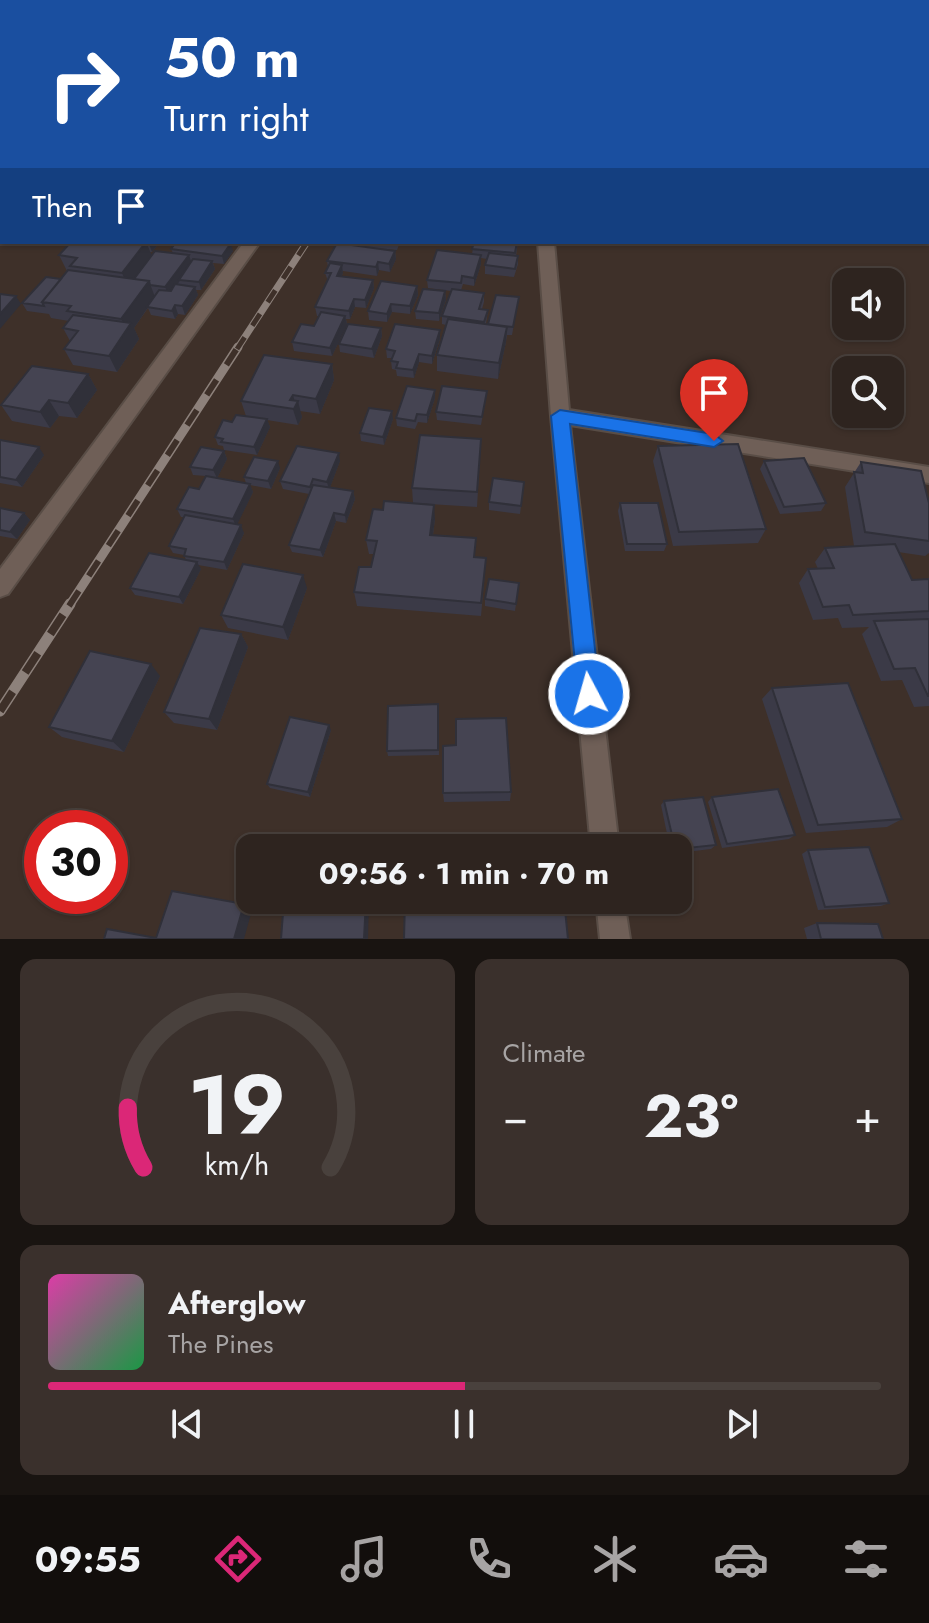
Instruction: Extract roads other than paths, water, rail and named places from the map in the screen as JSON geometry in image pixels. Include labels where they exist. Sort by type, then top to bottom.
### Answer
[{"type":"street","points":[[0,587],[251,244]]},
{"type":"street","points":[[546,244],[560,416],[604,834]]},
{"type":"street","points":[[560,416],[929,475]]},
{"type":"street","points":[[612,914],[615,939]]},
{"type":"railway","points":[[237,349],[306,244]]},
{"type":"railway","points":[[69,606],[238,347]]},
{"type":"railway","points":[[0,711],[70,604]]}]
